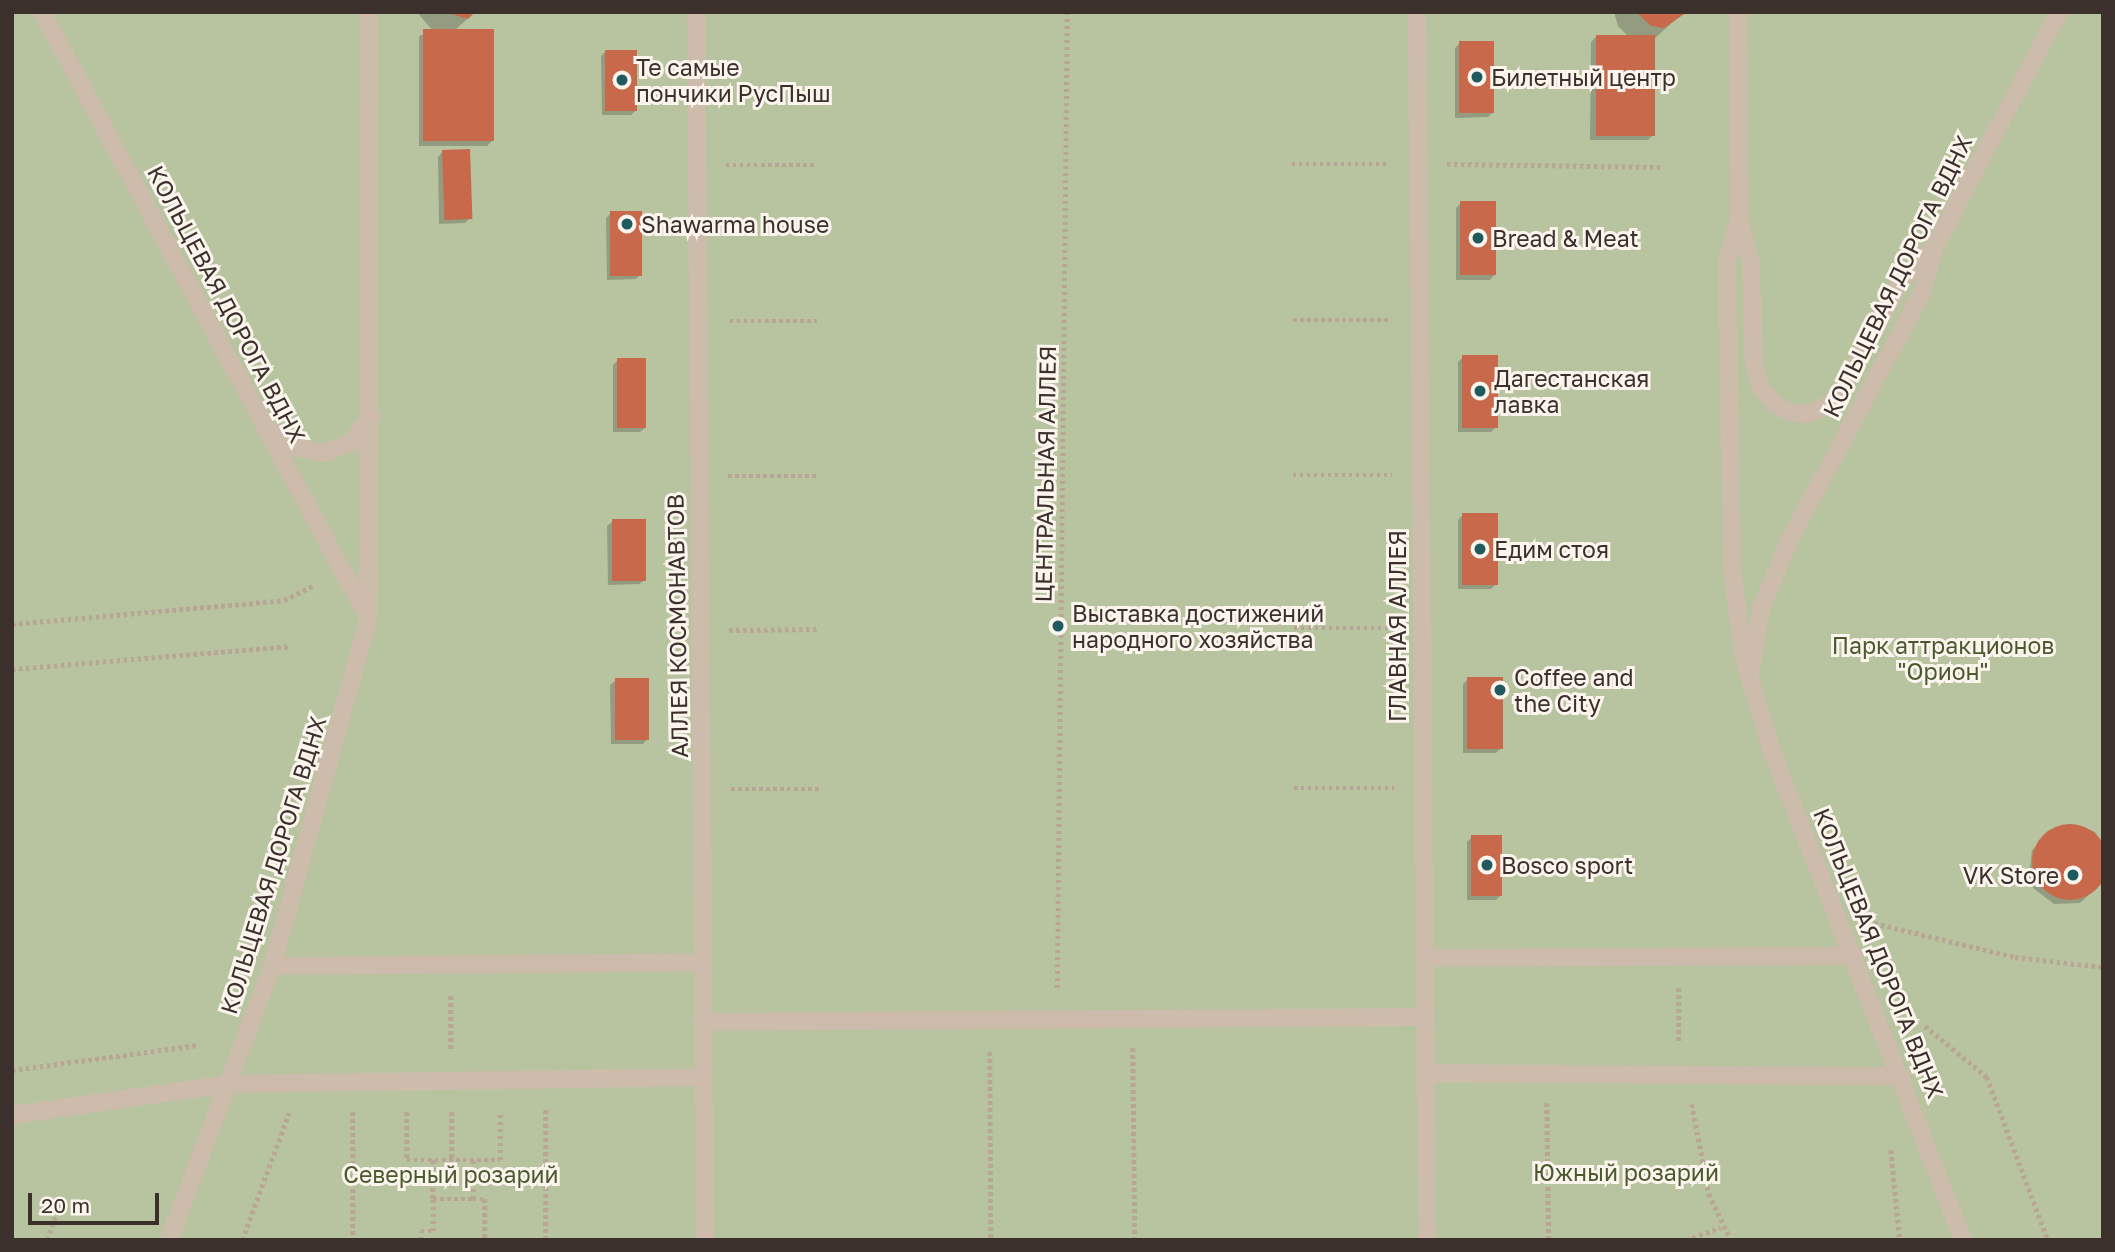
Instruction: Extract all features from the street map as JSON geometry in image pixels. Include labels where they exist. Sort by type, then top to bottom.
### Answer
[{"type":"street","name":"КОЛЬЦЕВАЯ ДОРОГА ВДНХ","points":[[42,12],[369,619]]},
{"type":"street","name":"КОЛЬЦЕВАЯ ДОРОГА ВДНХ","points":[[169,1240],[272,966],[369,619],[372,416],[369,12]]},
{"type":"street","name":"АЛЛЕЯ КОСМОНАВТОВ","points":[[696,12],[705,1240]]},
{"type":"street","name":"ГЛАВНАЯ АЛЛЕЯ","points":[[1417,12],[1427,1240]]},
{"type":"street","name":"КОЛЬЦЕВАЯ ДОРОГА ВДНХ","points":[[1738,12],[1739,218],[1727,260],[1732,569],[1739,636],[1772,752],[1902,1076],[1963,1240]]},
{"type":"street","name":"КОЛЬЦЕВАЯ ДОРОГА ВДНХ","points":[[1751,684],[1757,627],[1774,574],[1922,293],[1934,248],[2059,12]]},
{"type":"street","points":[[1739,218],[1751,262],[1754,366],[1761,387],[1774,404],[1790,412],[1808,414],[1826,407],[1839,394],[1901,281],[1934,248]]},
{"type":"street","points":[[260,418],[289,446],[324,453],[350,443],[372,416]]},
{"type":"street","points":[[1424,958],[1854,956]]},
{"type":"street","points":[[272,966],[702,962]]},
{"type":"street","points":[[702,1022],[1425,1017]]},
{"type":"street","points":[[1425,1073],[1902,1076]]},
{"type":"street","points":[[12,1115],[228,1084],[302,1079],[703,1077]]},
{"type":"path","name":"ЦЕНТРАЛЬНАЯ АЛЛЕЯ","points":[[1056,1019],[1067,12]]},
{"type":"path","points":[[1292,164],[1660,167]]},
{"type":"path","points":[[698,166],[816,165]]},
{"type":"path","points":[[1293,320],[1419,320]]},
{"type":"path","points":[[699,321],[817,321]]},
{"type":"path","points":[[1293,475],[1420,475]]},
{"type":"path","points":[[700,477],[818,476]]},
{"type":"path","points":[[12,624],[284,600],[343,571]]},
{"type":"path","points":[[1294,628],[1422,628]]},
{"type":"path","points":[[701,630],[820,629]]},
{"type":"path","points":[[12,669],[289,646]]},
{"type":"path","points":[[1294,788],[1423,788]]},
{"type":"path","points":[[703,790],[821,789]]},
{"type":"path","points":[[1838,914],[2015,957],[2103,967]]},
{"type":"path","points":[[1678,957],[1682,1075],[1709,1194],[1721,1227],[1731,1240]]},
{"type":"path","points":[[989,1019],[991,1240]]},
{"type":"path","points":[[1133,1019],[1135,1240]]},
{"type":"path","points":[[1926,1026],[1987,1077],[2048,1240]]},
{"type":"path","points":[[12,1070],[199,1045]]},
{"type":"path","points":[[1547,1074],[1549,1240]]},
{"type":"path","points":[[546,1078],[546,1240]]},
{"type":"path","points":[[242,1240],[302,1079]]},
{"type":"path","points":[[353,1079],[353,1240]]},
{"type":"path","points":[[407,1079],[407,1160],[500,1160],[500,1079]]},
{"type":"path","points":[[1891,1145],[1900,1240]]},
{"type":"path","points":[[421,1240],[421,1231],[433,1231],[433,1160]]},
{"type":"path","points":[[473,1160],[473,1199]]},
{"type":"path","points":[[433,1199],[485,1199],[485,1240]]},
{"type":"path","points":[[47,1240],[60,1205]]},
{"type":"path","points":[[1686,1240],[1721,1227]]},
{"type":"green space","name":"Выставка достижений народного хозяйства","points":[[12,12],[2103,12],[2103,1240],[12,1240]]},
{"type":"building","points":[[445,12],[475,12],[468,19]]},
{"type":"building","points":[[1636,12],[1687,12],[1664,28],[1651,26]]},
{"type":"building","points":[[423,29],[494,29],[494,141],[423,141]]},
{"type":"building","points":[[1596,35],[1655,35],[1655,136],[1596,136]]},
{"type":"building","name":"Билетный центр","points":[[1459,41],[1494,41],[1494,113],[1459,113]]},
{"type":"building","name":"Те самые пончики РусПыш","points":[[605,50],[637,50],[637,111],[605,111]]},
{"type":"building","points":[[470,149],[472,219],[444,220],[442,150]]},
{"type":"building","name":"Bread & Meat","points":[[1460,201],[1496,201],[1496,275],[1460,275]]},
{"type":"building","points":[[610,211],[642,211],[642,276],[610,276]]},
{"type":"building","name":"Дагестанская лавка","points":[[1462,355],[1498,355],[1498,428],[1462,428]]},
{"type":"building","points":[[617,358],[646,358],[646,428],[617,428]]},
{"type":"building","name":"Едим стоя","points":[[1462,513],[1498,513],[1498,585],[1462,585]]},
{"type":"building","points":[[612,519],[646,519],[646,581],[612,581]]},
{"type":"building","points":[[1467,677],[1503,677],[1503,749],[1467,749]]},
{"type":"building","points":[[615,678],[649,678],[649,740],[615,740]]},
{"type":"building","points":[[2063,824],[2077,824],[2091,830],[2102,841],[2108,862],[2105,877],[2097,889],[2077,900],[2063,900],[2049,894],[2038,883],[2032,869],[2032,855],[2038,841],[2049,830]]},
{"type":"building","name":"Bosco sport","points":[[1471,835],[1502,835],[1502,896],[1471,896]]},
{"type":"place","name":"Билетный центр","points":[[1477,77]]},
{"type":"place","name":"Те самые пончики РусПыш","points":[[622,80]]},
{"type":"place","name":"Shawarma house","points":[[627,224]]},
{"type":"place","name":"Bread & Meat","points":[[1478,238]]},
{"type":"place","name":"Дагестанская лавка","points":[[1480,391]]},
{"type":"place","name":"Едим стоя","points":[[1480,549]]},
{"type":"place","name":"Выставка достижений народного хозяйства","points":[[1058,626]]},
{"type":"place","name":"Coffee and the City","points":[[1500,690]]},
{"type":"place","name":"Bosco sport","points":[[1487,865]]},
{"type":"place","name":"VK Store","points":[[2073,875]]},
{"type":"park label","name":"Парк аттракционов \"Орион\"","points":[[1943,658]]},
{"type":"park label","name":"Южный розарий","points":[[1626,1172]]},
{"type":"park label","name":"Северный розарий","points":[[451,1174]]}]
